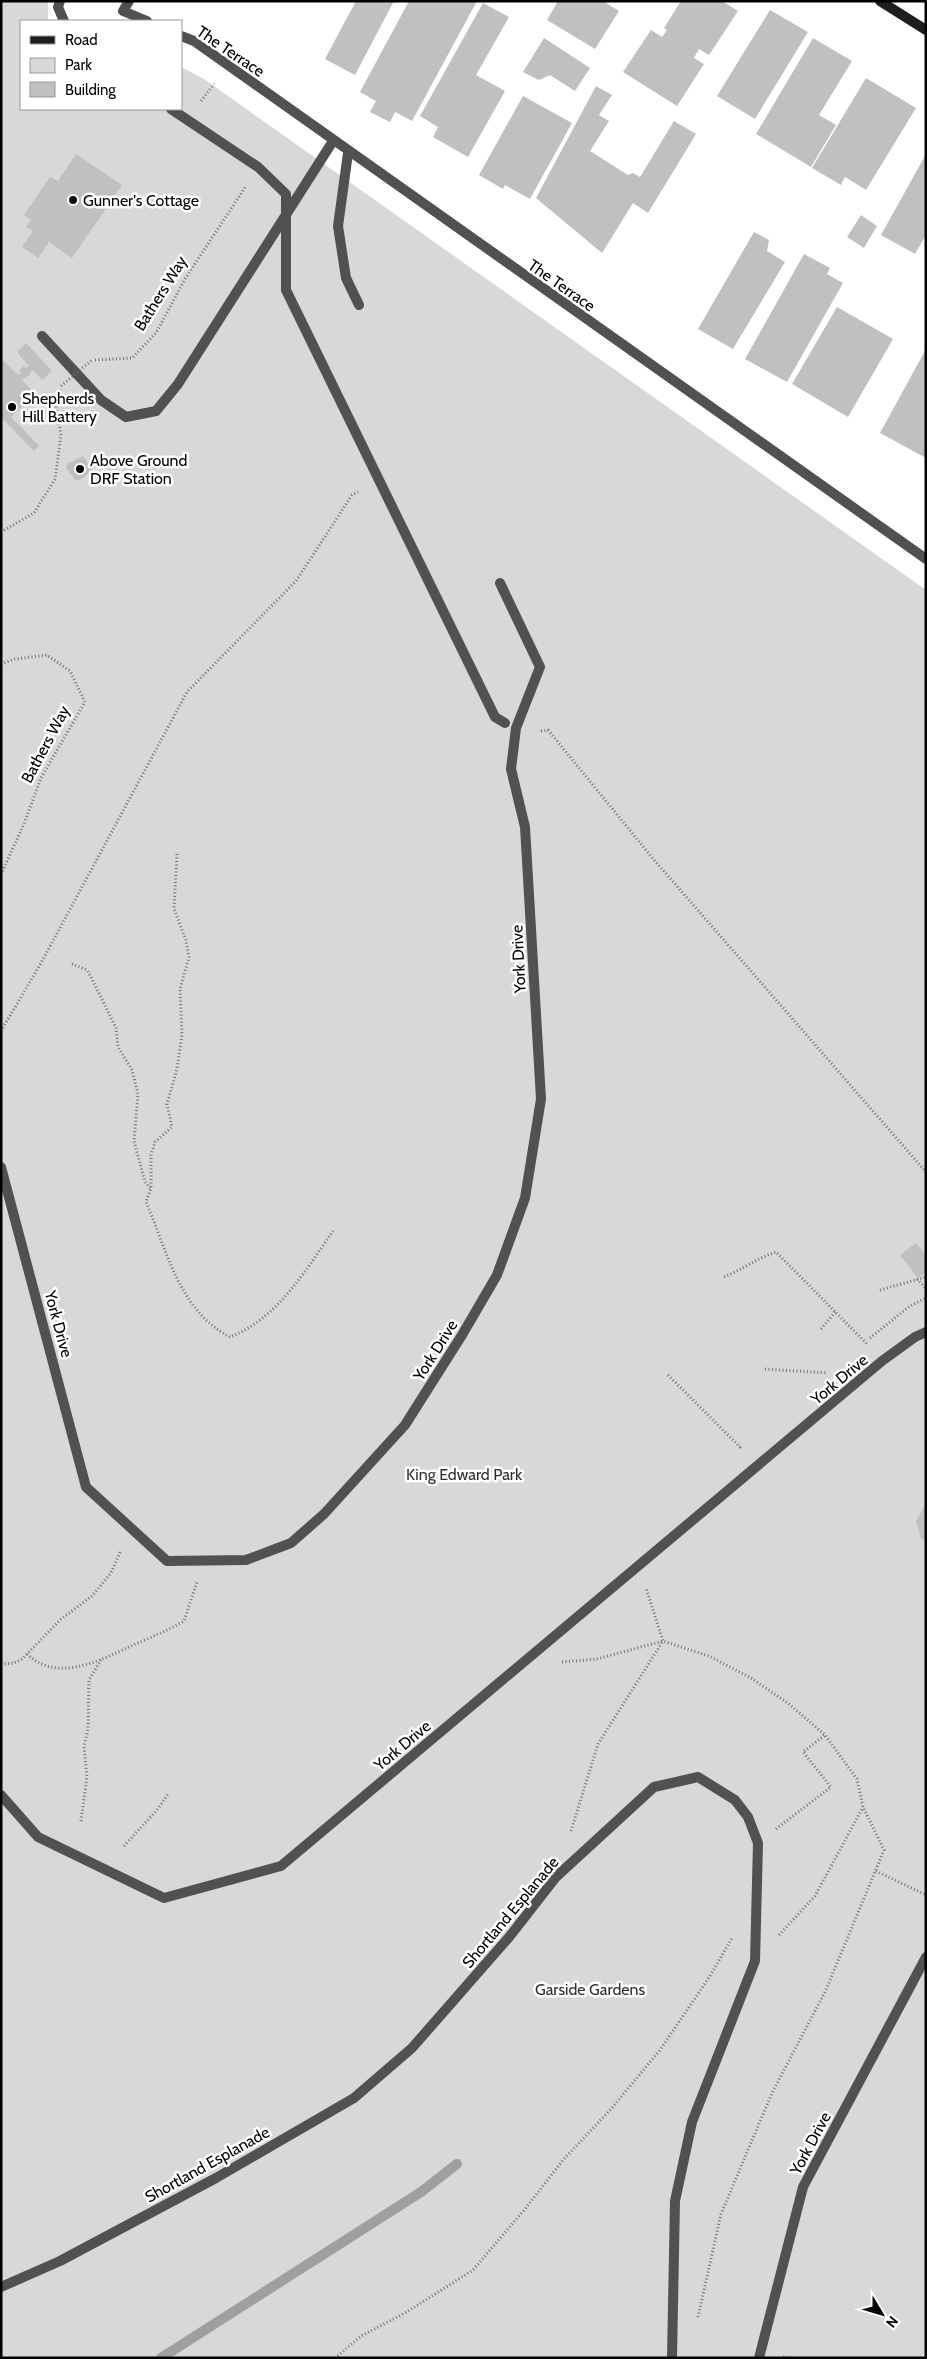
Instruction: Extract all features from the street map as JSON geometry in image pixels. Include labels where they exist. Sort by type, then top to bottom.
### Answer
[{"type":"main road","points":[[880,1],[926,30]]},
{"type":"street","points":[[60,1],[58,7],[64,20]]},
{"type":"street","points":[[129,1],[123,11],[145,20]]},
{"type":"street","name":"The Terrace","points":[[182,36],[194,42],[227,65],[348,153],[926,559]]},
{"type":"street","points":[[173,110],[258,167],[286,194],[286,290],[495,717],[505,723]]},
{"type":"street","points":[[42,336],[101,400],[126,418],[156,411],[178,384],[333,141]]},
{"type":"street","points":[[348,153],[338,226],[346,278],[359,305]]},
{"type":"street","name":"York Drive","points":[[1,1167],[86,1487],[167,1561],[246,1560],[291,1543],[324,1514],[405,1425],[462,1335],[500,1266],[525,1198],[541,1099],[525,827],[511,769],[516,728],[540,667],[500,583]]},
{"type":"street","name":"York Drive","points":[[1,1795],[38,1838],[164,1898],[281,1866],[882,1361],[915,1337],[926,1332]]},
{"type":"street","name":"Shortland Esplanade","points":[[1,2287],[60,2261],[216,2178],[354,2098],[412,2048],[510,1936],[556,1876],[654,1787],[698,1777],[735,1800],[748,1817],[758,1843],[755,1962],[692,2122],[675,2201],[672,2358]]},
{"type":"street","name":"York Drive","points":[[759,2358],[803,2187],[926,1957]]},
{"type":"path","points":[[188,120],[227,65]]},
{"type":"path","name":"Bathers Way","points":[[1,532],[34,513],[56,479],[61,435],[56,404],[61,386],[92,360],[132,358],[156,333],[185,279],[258,167]]},
{"type":"path","points":[[1,1030],[40,965],[187,692],[296,581],[352,495],[379,481]]},
{"type":"path","name":"Bathers Way","points":[[1,664],[15,659],[47,655],[70,671],[85,702],[41,778],[24,824],[1,874]]},
{"type":"path","points":[[532,732],[548,730],[655,861],[926,1172]]},
{"type":"path","points":[[177,854],[174,909],[186,940],[189,957],[180,989],[182,1035],[178,1069],[167,1104],[172,1127],[155,1142],[151,1155],[152,1188],[146,1202],[163,1241],[165,1254],[195,1309],[207,1322],[230,1337],[243,1332],[273,1309],[302,1275],[333,1231]]},
{"type":"path","points":[[72,964],[87,970],[116,1028],[118,1047],[132,1070],[138,1094],[134,1141],[145,1182],[152,1188]]},
{"type":"path","points":[[724,1277],[737,1272],[758,1258],[776,1252],[836,1311],[882,1361]]},
{"type":"path","points":[[880,1290],[926,1277]]},
{"type":"path","points":[[917,1278],[926,1288]]},
{"type":"path","points":[[821,1329],[836,1311]]},
{"type":"path","points":[[765,1370],[828,1374]]},
{"type":"path","points":[[668,1375],[740,1447]]},
{"type":"path","points":[[1,1664],[14,1663],[27,1654],[60,1620],[92,1596],[111,1573],[116,1557],[133,1530]]},
{"type":"path","points":[[27,1654],[36,1662],[50,1667],[86,1666],[165,1632],[184,1621],[204,1561]]},
{"type":"path","points":[[568,1839],[598,1744],[663,1641],[639,1566]]},
{"type":"path","points":[[521,1664],[597,1659],[663,1641],[709,1656],[751,1678],[789,1704],[825,1735],[857,1779],[863,1807],[884,1850],[825,1992],[772,2093],[721,2214],[698,2321]]},
{"type":"path","points":[[82,1821],[87,1777],[84,1748],[89,1721],[89,1680],[102,1659]]},
{"type":"path","points":[[758,1843],[831,1787],[803,1752],[825,1735]]},
{"type":"path","points":[[124,1846],[152,1816],[168,1794]]},
{"type":"path","points":[[755,1962],[815,1896],[863,1807]]},
{"type":"path","points":[[876,1871],[926,1895]]},
{"type":"path","points":[[335,2358],[361,2336],[404,2313],[473,2270],[525,2210],[563,2160],[611,2109],[649,2063],[710,1976],[733,1936]]},
{"type":"path","points":[[782,2357],[797,2358]]},
{"type":"green space","name":"King Edward Park","points":[[1,1],[48,1],[48,20],[20,20],[20,110],[182,110],[182,68],[204,79],[926,590],[926,2358],[1,2358]]},
{"type":"building","points":[[356,1],[394,1],[355,75],[325,59]]},
{"type":"building","points":[[409,1],[477,1],[412,121],[395,112],[390,122],[370,112],[376,101],[360,92]]},
{"type":"building","points":[[558,1],[607,1],[606,3],[619,11],[595,49],[547,20]]},
{"type":"building","points":[[681,1],[722,1],[738,11],[709,55],[699,49],[694,58],[704,64],[677,106],[623,72],[651,30],[662,37],[667,30],[664,28]]},
{"type":"building","points":[[483,3],[509,17],[476,75],[505,91],[468,157],[433,137],[438,127],[420,116]]},
{"type":"building","points":[[770,10],[808,32],[755,119],[717,96]]},
{"type":"building","points":[[544,38],[590,68],[575,91],[550,75],[539,80],[523,72]]},
{"type":"building","points":[[813,38],[852,61],[819,115],[836,125],[811,167],[756,134]]},
{"type":"building","points":[[866,78],[916,108],[866,190],[845,177],[841,185],[812,168]]},
{"type":"building","points":[[596,86],[612,95],[599,115],[609,121],[590,151],[628,175],[633,173],[640,177],[674,121],[696,134],[648,213],[633,203],[602,253],[536,198]]},
{"type":"building","points":[[523,96],[572,123],[530,199],[505,185],[503,189],[479,175]]},
{"type":"building","name":"Gunner's Cottage","points":[[76,154],[122,185],[72,258],[49,242],[38,258],[22,247],[33,231],[26,227],[31,220],[24,215],[50,177],[58,181]]},
{"type":"building","points":[[926,154],[926,235],[915,254],[881,235]]},
{"type":"building","points":[[861,215],[877,226],[864,248],[847,237]]},
{"type":"building","points":[[754,232],[769,240],[767,251],[785,262],[733,349],[698,329]]},
{"type":"building","points":[[804,254],[830,268],[827,274],[843,283],[787,382],[745,359]]},
{"type":"building","points":[[837,307],[893,339],[848,417],[792,384]]},
{"type":"building","name":"Shepherds Hill Battery","points":[[26,343],[52,371],[42,380],[33,370],[30,372],[31,374],[22,380],[35,394],[11,417],[39,446],[34,451],[1,417],[1,362],[3,360],[18,375],[21,373],[19,371],[24,366],[25,368],[29,366],[17,352]]},
{"type":"building","points":[[926,349],[926,458],[880,433]]},
{"type":"building","name":"Above Ground DRF Station","points":[[83,456],[93,470],[80,480],[75,480],[66,468],[67,464]]},
{"type":"building","points":[[916,1243],[926,1255],[926,1272],[918,1278],[900,1255]]},
{"type":"building","points":[[926,1504],[926,1541],[921,1538],[916,1521]]},
{"type":"waterway","points":[[161,2358],[421,2192],[457,2164]]},
{"type":"place","name":"Gunner's Cottage","points":[[73,200]]},
{"type":"place","name":"Shepherds Hill Battery","points":[[12,407]]},
{"type":"place","name":"Above Ground DRF Station","points":[[80,469]]},
{"type":"park label","name":"Garside Gardens","points":[[590,1989]]}]
